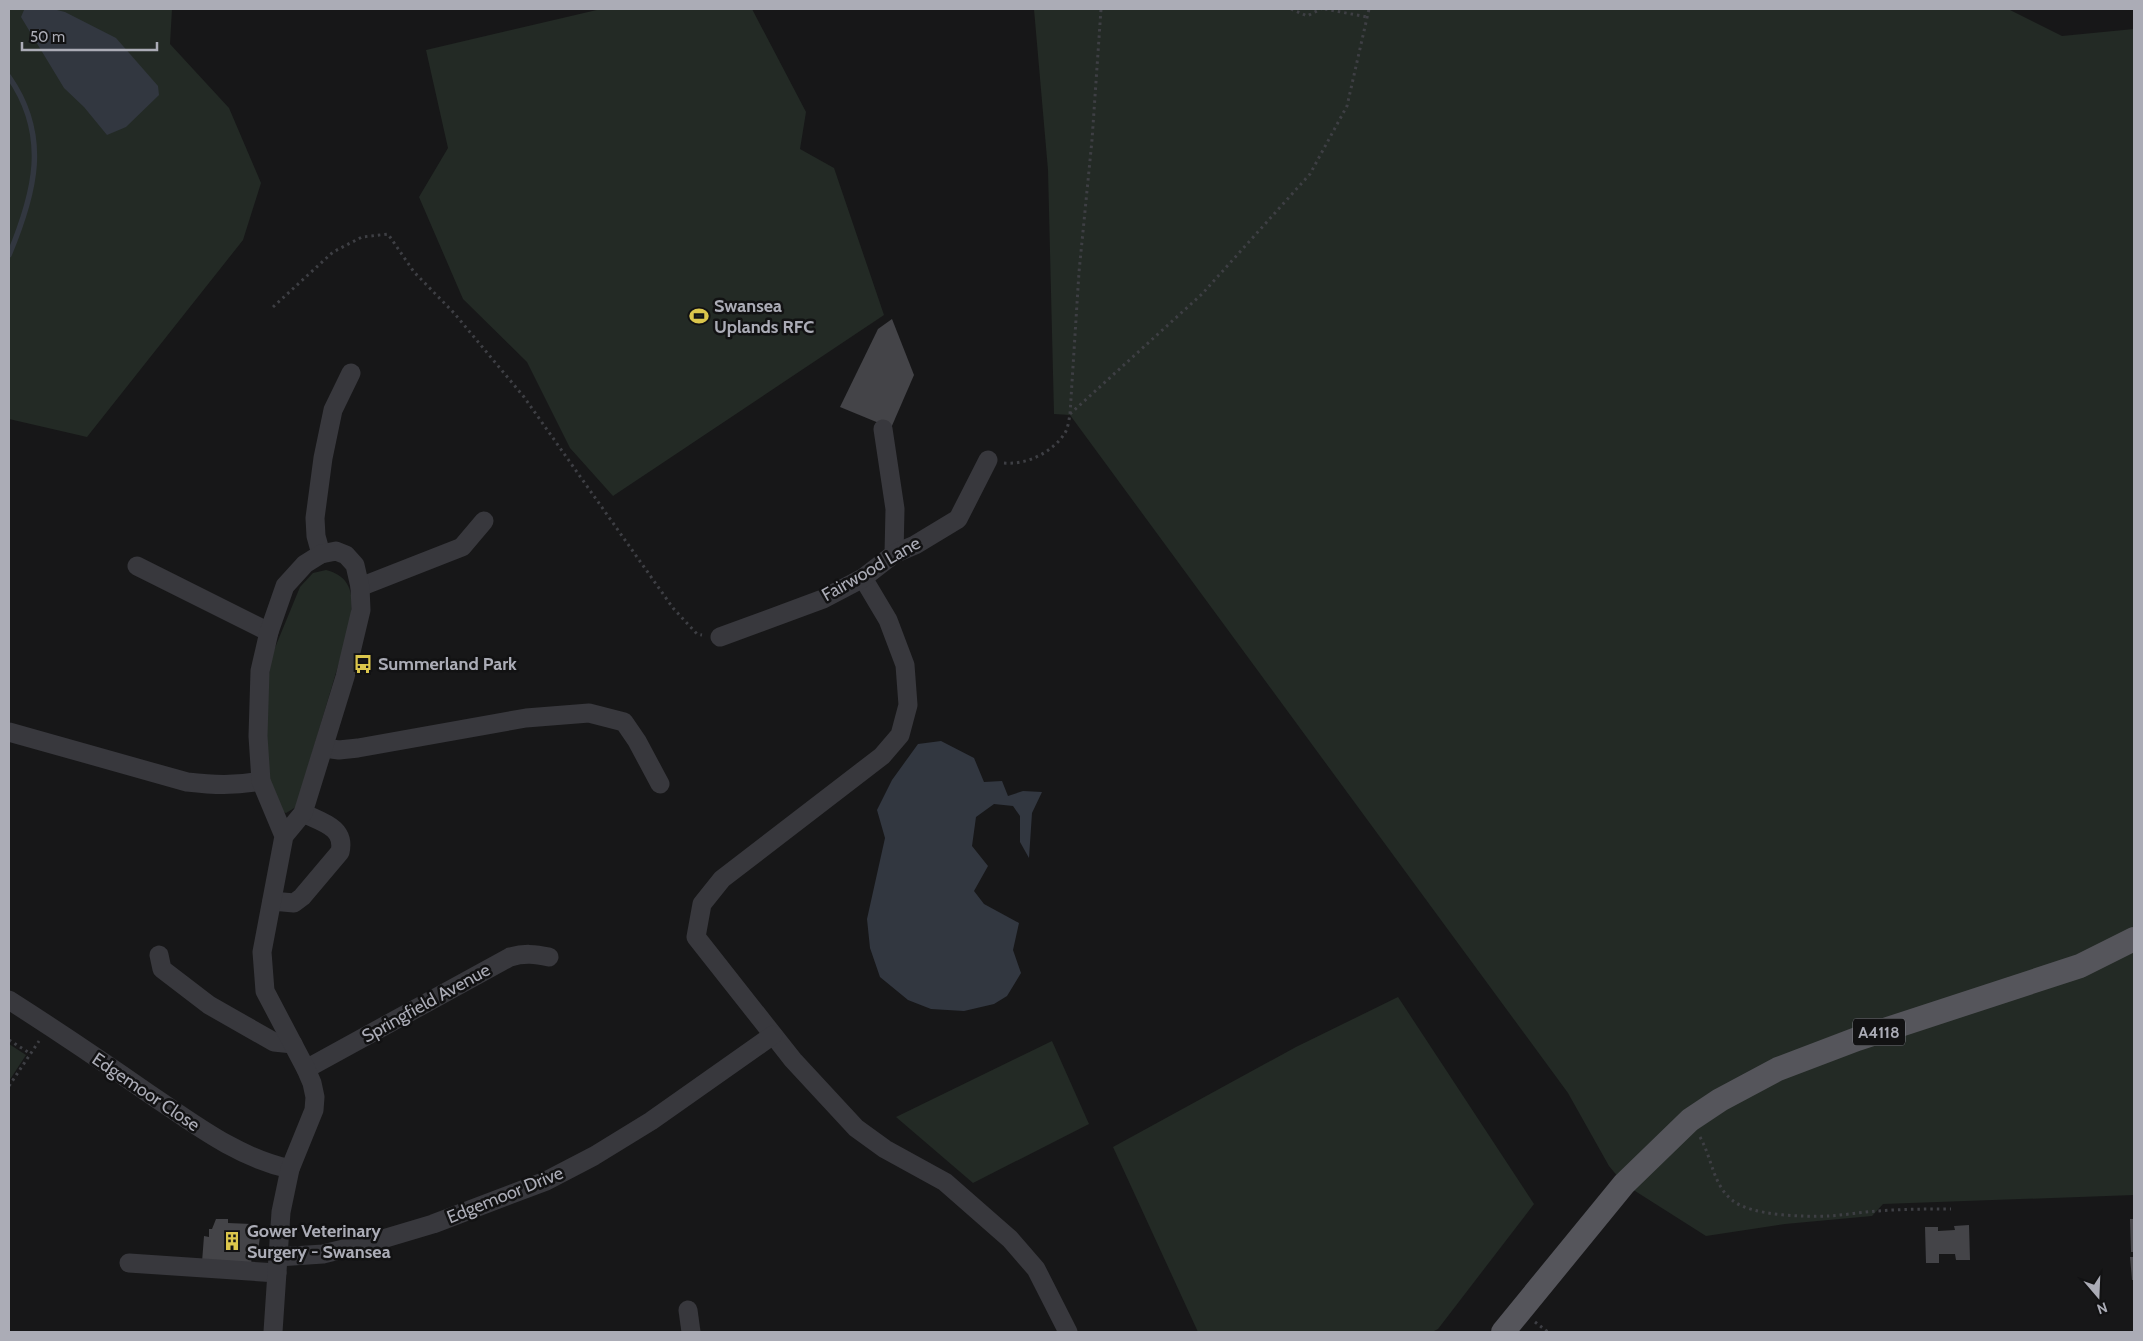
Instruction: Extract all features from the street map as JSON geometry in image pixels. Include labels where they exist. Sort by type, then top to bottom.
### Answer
[{"type":"main road","name":"A4118","points":[[1503,1332],[1624,1184],[1690,1120],[1720,1100],[1778,1069],[1857,1039],[2080,966],[2134,940]]},
{"type":"street","points":[[321,554],[316,536],[315,518],[322,458],[333,410],[351,373]]},
{"type":"street","points":[[883,429],[896,509],[894,554]]},
{"type":"street","name":"Fairwood Lane","points":[[720,637],[823,599],[863,578],[894,554],[958,519],[988,460]]},
{"type":"street","points":[[360,587],[462,547],[484,521]]},
{"type":"street","points":[[273,1332],[281,1212],[290,1169],[314,1110],[312,1083],[306,1068],[265,991],[262,952],[284,836],[303,812],[345,677],[361,610],[360,587],[355,565],[346,555],[336,551],[321,554],[305,564],[285,586],[269,632],[260,671],[258,736],[261,781],[284,836]]},
{"type":"street","points":[[137,566],[269,632]]},
{"type":"street","points":[[863,578],[888,620],[905,665],[908,705],[900,735],[882,756],[722,879],[702,904],[696,937],[773,1035],[856,1128],[885,1149],[946,1182],[1010,1240],[1036,1269],[1068,1332]]},
{"type":"street","points":[[324,748],[339,750],[358,748],[526,718],[589,713],[624,722],[637,741],[660,784]]},
{"type":"street","points":[[9,732],[186,782],[237,785],[261,781]]},
{"type":"street","points":[[272,901],[294,903],[302,897],[340,852],[342,843],[340,836],[334,829],[303,812]]},
{"type":"street","name":"Springfield Avenue","points":[[306,1068],[510,957],[529,954],[549,958]]},
{"type":"street","points":[[159,955],[162,969],[209,1005],[274,1042],[293,1044]]},
{"type":"street","name":"Edgemoor Close","points":[[9,1000],[199,1128],[238,1151],[269,1164],[290,1169]]},
{"type":"street","name":"Edgemoor Drive","points":[[130,1263],[277,1265],[376,1241],[442,1221],[546,1181],[594,1156],[651,1121],[773,1035]]},
{"type":"street","points":[[688,1310],[692,1332]]},
{"type":"path","points":[[988,460],[1018,464],[1041,455],[1066,432],[1070,414],[1079,272],[1092,140],[1101,9]]},
{"type":"path","points":[[1290,9],[1307,16],[1321,9]]},
{"type":"path","points":[[1325,9],[1367,17]]},
{"type":"path","points":[[1070,414],[1202,294],[1310,174],[1347,106],[1369,9]]},
{"type":"path","points":[[273,307],[333,252],[362,237],[388,234],[414,272],[454,313],[524,397],[673,608],[697,634],[720,637]]},
{"type":"path","points":[[9,1086],[50,1026]]},
{"type":"path","points":[[9,1040],[31,1054]]},
{"type":"path","points":[[1690,1120],[1709,1153],[1716,1180],[1721,1190],[1733,1201],[1748,1209],[1786,1214],[1829,1216],[1877,1211],[1951,1209]]},
{"type":"shaded area","points":[[9,9],[172,9],[170,44],[229,108],[261,183],[243,240],[87,437],[9,419]]},
{"type":"shaded area","points":[[53,9],[65,12],[116,38],[158,86],[159,95],[126,127],[107,135],[84,107],[64,88],[21,17],[24,10]]},
{"type":"shaded area","points":[[601,9],[752,9],[806,112],[800,149],[834,168],[884,315],[613,496],[570,448],[527,362],[463,299],[419,197],[448,148],[426,50]]},
{"type":"shaded area","points":[[1034,9],[2008,9],[2062,36],[2134,29],[2134,1195],[1883,1204],[1872,1216],[1785,1224],[1706,1236],[1624,1184],[1609,1166],[1568,1093],[1070,415],[1054,414],[1048,170]]},
{"type":"shaded area","points":[[326,570],[336,574],[348,585],[352,601],[349,629],[296,807],[286,813],[282,811],[268,777],[266,692],[272,655],[300,587],[313,573]]},
{"type":"shaded area","points":[[941,741],[974,758],[984,782],[1002,781],[1008,796],[1023,791],[1042,792],[1032,813],[1029,858],[1020,842],[1020,816],[1013,806],[994,804],[976,817],[972,846],[988,866],[974,891],[984,904],[1019,923],[1013,950],[1021,973],[1007,996],[994,1004],[964,1011],[931,1009],[908,1000],[880,977],[870,948],[867,919],[885,838],[877,810],[892,780],[918,744]]},
{"type":"shaded area","points":[[1398,997],[1534,1204],[1438,1329],[1432,1332],[1198,1332],[1113,1147],[1296,1047]]},
{"type":"shaded area","points":[[1052,1041],[1089,1124],[973,1183],[896,1117]]},
{"type":"shaded area","points":[[9,1044],[26,1055],[9,1081]]},
{"type":"building","points":[[892,319],[914,375],[891,428],[840,407],[878,329]]},
{"type":"building","name":"Gower Veterinary Surgery - Swansea","points":[[216,1219],[228,1219],[228,1223],[251,1224],[261,1228],[258,1252],[252,1255],[251,1265],[202,1262],[204,1236],[209,1237],[209,1229],[212,1229]]},
{"type":"building","points":[[2130,1219],[2134,1219],[2134,1252],[2131,1252]]},
{"type":"building","points":[[1969,1225],[1970,1260],[1956,1260],[1955,1254],[1939,1254],[1939,1263],[1926,1263],[1925,1227],[1938,1227],[1938,1231],[1955,1230],[1954,1226]]},
{"type":"building","points":[[2130,1257],[2134,1257],[2134,1280],[2132,1280]]},
{"type":"waterway","points":[[9,77],[22,99],[30,121],[34,143],[31,187],[26,209],[9,255]]},
{"type":"place","name":"Swansea Uplands RFC","points":[[699,316]]},
{"type":"place","name":"Summerland Park","points":[[363,664]]},
{"type":"place","name":"Gower Veterinary Surgery - Swansea","points":[[232,1241]]}]
